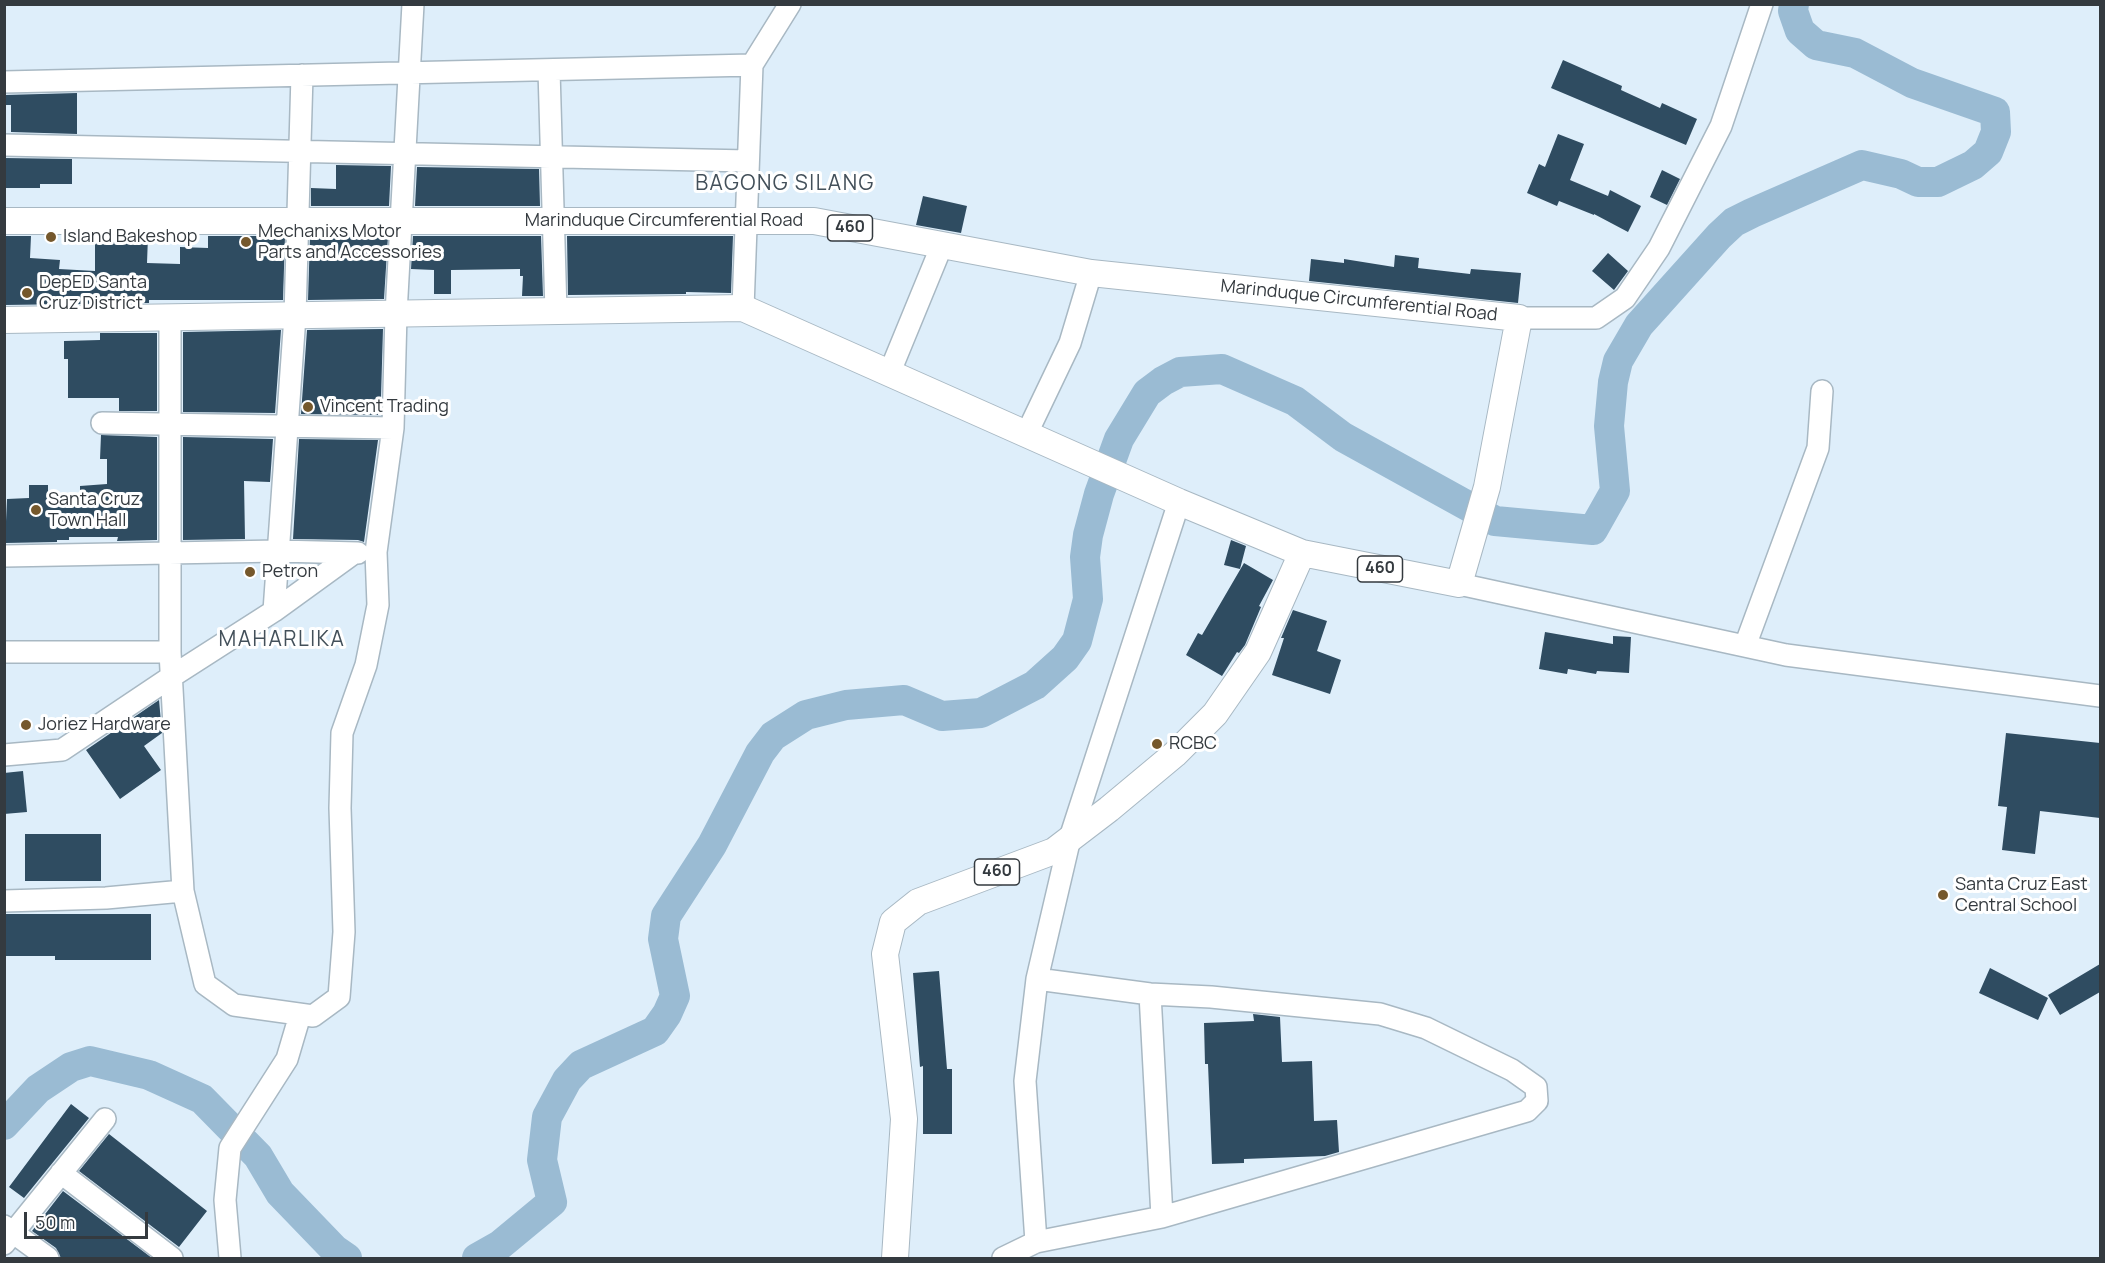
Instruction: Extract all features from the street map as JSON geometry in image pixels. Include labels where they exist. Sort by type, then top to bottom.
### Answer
[{"type":"main road","name":"Marinduque Circumferential Road","points":[[4,221],[814,221],[1091,273],[1519,318],[1487,487],[1458,584]]},
{"type":"main road","points":[[4,320],[743,308],[1135,483],[1302,553]]},
{"type":"main road","name":"460","points":[[896,1258],[904,1119],[885,954],[893,922],[918,902],[1054,851],[1109,809],[1175,753],[1215,714],[1258,652],[1302,553],[1458,584]]},
{"type":"street","points":[[170,318],[170,652],[183,891],[205,984],[234,1005],[313,1017],[339,998],[344,932],[340,808],[342,734],[366,665],[378,605],[376,552],[393,428],[396,314],[413,4]]},
{"type":"street","points":[[743,308],[752,65],[790,4]]},
{"type":"street","points":[[1519,318],[1596,318],[1625,298],[1659,248],[1721,126],[1762,4]]},
{"type":"street","points":[[4,82],[752,65]]},
{"type":"street","points":[[549,70],[556,312]]},
{"type":"street","points":[[274,611],[295,316],[302,75]]},
{"type":"street","points":[[4,145],[748,161]]},
{"type":"street","points":[[890,374],[942,245]]},
{"type":"street","points":[[1026,435],[1070,343],[1091,273]]},
{"type":"street","points":[[1744,646],[1818,448],[1822,391]]},
{"type":"street","points":[[102,423],[393,428]]},
{"type":"street","points":[[1036,1242],[1025,1081],[1037,979],[1070,838],[1179,502]]},
{"type":"street","points":[[4,556],[278,551],[354,554],[376,552]]},
{"type":"street","points":[[4,755],[62,750],[274,611],[354,554]]},
{"type":"street","points":[[1458,584],[1786,655],[2100,696]]},
{"type":"street","points":[[4,652],[170,652]]},
{"type":"street","points":[[7,897],[106,898],[183,891]]},
{"type":"street","points":[[1004,1258],[1036,1242],[1162,1217],[1527,1111],[1538,1101],[1536,1087],[1512,1070],[1426,1028],[1380,1014],[1211,997],[1149,994],[1037,979]]},
{"type":"street","points":[[1149,994],[1162,1217]]},
{"type":"street","points":[[230,1258],[225,1200],[230,1148],[287,1059],[300,1015]]},
{"type":"street","points":[[48,1258],[8,1234],[105,1119]]},
{"type":"street","points":[[61,1173],[172,1258]]},
{"type":"building","points":[[1563,60],[1622,86],[1621,90],[1660,108],[1662,103],[1697,119],[1686,145],[1551,88]]},
{"type":"building","points":[[77,93],[77,134],[11,132],[11,105],[4,105],[5,95]]},
{"type":"building","points":[[1558,134],[1584,144],[1570,180],[1608,196],[1610,190],[1641,206],[1628,232],[1594,214],[1559,201],[1557,206],[1527,193],[1539,164],[1545,167]]},
{"type":"building","points":[[4,158],[72,159],[72,184],[40,184],[40,188],[4,188]]},
{"type":"building","points":[[336,165],[391,166],[389,206],[311,206],[311,188],[336,189]]},
{"type":"building","points":[[417,167],[539,169],[540,206],[415,206]]},
{"type":"building","points":[[1662,170],[1680,179],[1667,205],[1650,197]]},
{"type":"building","points":[[923,196],[967,206],[961,233],[916,225]]},
{"type":"building","points":[[4,236],[31,236],[30,258],[60,260],[59,269],[95,271],[95,241],[134,243],[134,236],[148,236],[147,263],[180,264],[180,247],[208,248],[208,236],[285,236],[283,300],[149,300],[149,303],[4,305]]},
{"type":"building","points":[[310,236],[388,236],[384,299],[308,300]]},
{"type":"building","points":[[413,236],[541,236],[543,296],[522,296],[523,276],[520,276],[520,269],[451,270],[451,294],[434,294],[434,270],[411,269]]},
{"type":"building","points":[[567,236],[733,236],[731,293],[568,295]]},
{"type":"building","points":[[1608,253],[1628,271],[1614,290],[1592,271]]},
{"type":"building","points":[[1395,255],[1419,258],[1418,268],[1470,274],[1471,269],[1521,273],[1518,303],[1309,281],[1311,259],[1344,263],[1344,259],[1394,267]]},
{"type":"building","points":[[383,329],[381,397],[379,397],[378,415],[301,414],[307,330]]},
{"type":"building","points":[[281,330],[275,413],[183,412],[183,332]]},
{"type":"building","points":[[100,333],[157,333],[157,411],[119,411],[119,398],[68,398],[68,359],[64,359],[64,341],[100,340]]},
{"type":"building","points":[[101,435],[157,437],[157,540],[117,541],[118,537],[69,537],[69,540],[57,540],[57,542],[5,543],[7,499],[29,498],[29,485],[48,485],[48,499],[80,499],[80,486],[107,484],[107,459],[100,459]]},
{"type":"building","points":[[183,437],[273,439],[270,482],[244,481],[245,539],[183,540]]},
{"type":"building","points":[[299,439],[378,440],[364,542],[293,539]]},
{"type":"building","points":[[1231,540],[1246,546],[1240,569],[1224,565]]},
{"type":"building","points":[[1244,563],[1273,580],[1259,606],[1261,607],[1245,645],[1239,653],[1237,652],[1222,676],[1186,655],[1198,633],[1202,635]]},
{"type":"building","points":[[1293,610],[1327,621],[1317,651],[1341,660],[1330,694],[1272,675],[1284,638],[1281,638]]},
{"type":"building","points":[[1545,632],[1613,644],[1613,636],[1631,637],[1629,673],[1597,671],[1596,674],[1568,669],[1567,674],[1539,669]]},
{"type":"building","points":[[159,700],[162,733],[144,746],[161,770],[120,799],[86,750]]},
{"type":"building","points":[[2006,733],[2100,743],[2100,818],[2040,811],[2035,854],[2002,850],[2007,807],[1998,806]]},
{"type":"building","points":[[23,771],[27,812],[4,814],[4,773]]},
{"type":"building","points":[[25,834],[101,834],[101,881],[25,881]]},
{"type":"building","points":[[4,914],[151,914],[151,960],[55,960],[55,956],[4,956]]},
{"type":"building","points":[[2100,964],[2100,992],[2060,1015],[2048,995]]},
{"type":"building","points":[[1990,968],[2048,998],[2038,1020],[1979,993]]},
{"type":"building","points":[[939,971],[947,1069],[952,1069],[952,1134],[923,1134],[923,1066],[920,1067],[913,973]]},
{"type":"building","points":[[1253,1014],[1280,1017],[1282,1062],[1312,1061],[1314,1121],[1337,1120],[1339,1152],[1325,1156],[1244,1159],[1244,1163],[1212,1164],[1204,1023],[1254,1021]]},
{"type":"building","points":[[71,1104],[89,1118],[24,1198],[9,1187]]},
{"type":"building","points":[[109,1134],[207,1211],[179,1247],[79,1171]]},
{"type":"building","points":[[63,1191],[152,1258],[61,1258],[56,1248],[32,1231]]},
{"type":"waterway","points":[[477,1258],[500,1245],[552,1202],[542,1160],[547,1117],[567,1080],[581,1065],[655,1031],[667,1014],[675,996],[663,939],[666,916],[712,845],[760,753],[773,736],[806,715],[846,705],[904,700],[942,716],[981,713],[1035,685],[1065,658],[1077,641],[1088,599],[1085,557],[1088,535],[1099,494],[1119,439],[1147,393],[1163,381],[1180,372],[1222,369],[1295,401],[1343,437],[1495,521],[1593,530],[1615,491],[1609,426],[1613,382],[1618,361],[1639,325],[1719,236],[1734,222],[1752,213],[1862,165],[1901,174],[1918,182],[1938,182],[1973,165],[1988,152],[1996,132],[1995,112],[1912,83],[1855,53],[1816,45],[1800,31],[1793,11],[1794,4]]},
{"type":"waterway","points":[[4,1125],[38,1089],[71,1067],[90,1061],[149,1075],[202,1099],[258,1156],[280,1193],[334,1249],[347,1258]]},
{"type":"place","name":"Island Bakeshop","points":[[51,237]]},
{"type":"place","name":"Mechanixs Motor Parts and Accessories","points":[[246,242]]},
{"type":"place","name":"DepED Santa Cruz District","points":[[27,293]]},
{"type":"place","name":"Vincent Trading","points":[[308,407]]},
{"type":"place","name":"Santa Cruz Town Hall","points":[[36,510]]},
{"type":"place","name":"Petron","points":[[250,572]]},
{"type":"place","name":"Joriez Hardware","points":[[26,725]]},
{"type":"place","name":"RCBC","points":[[1157,744]]},
{"type":"place","name":"Santa Cruz East Central School","points":[[1943,895]]},
{"type":"district","name":"BAGONG SILANG","points":[[785,184]]},
{"type":"district","name":"MAHARLIKA","points":[[282,640]]}]
